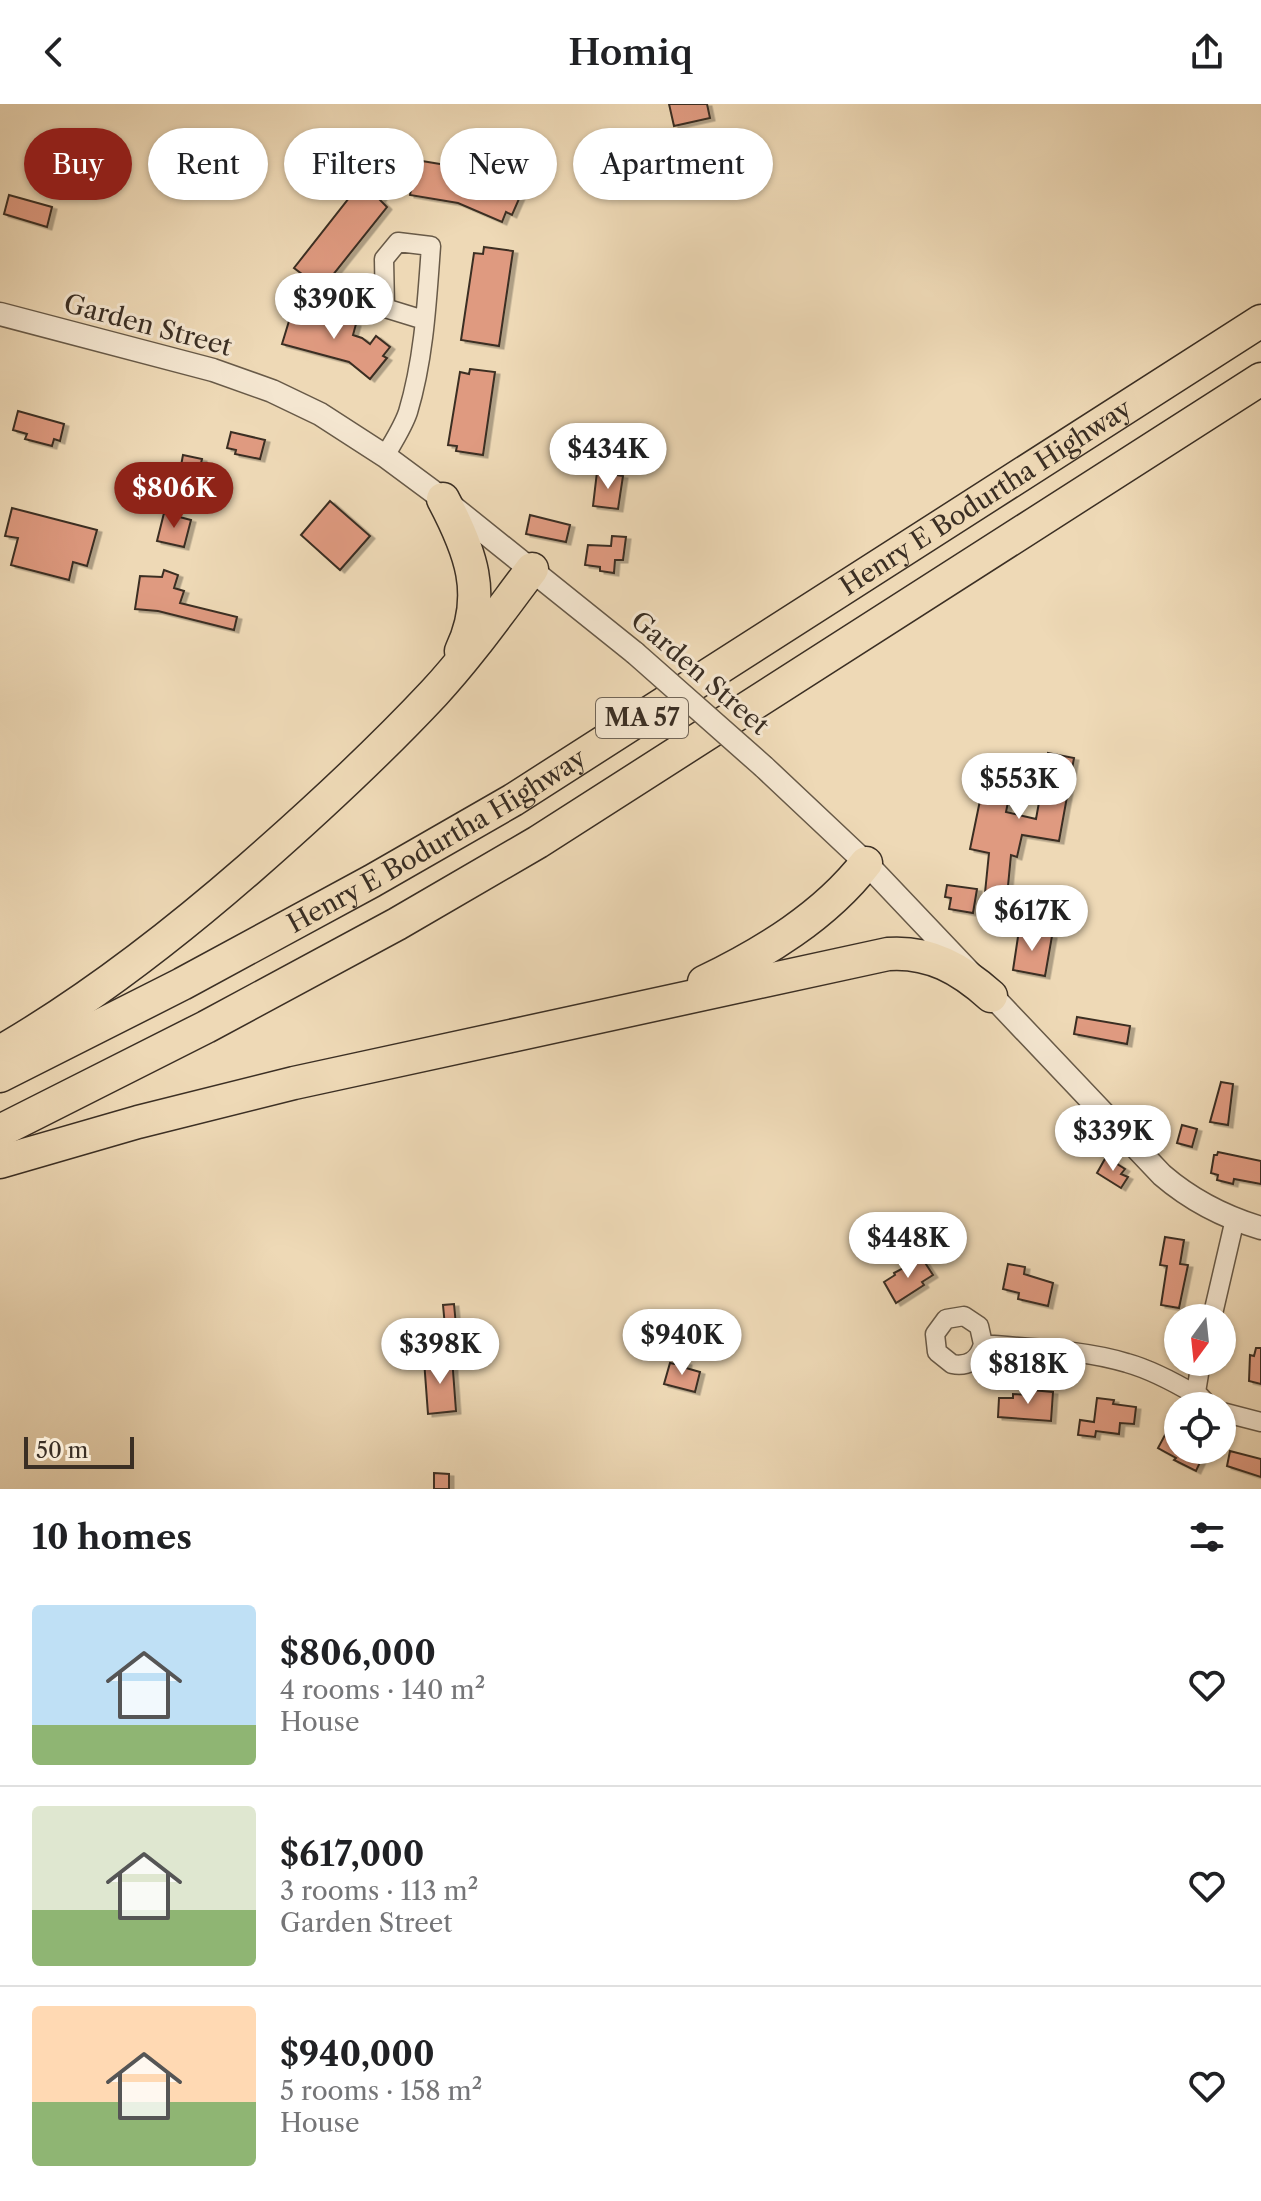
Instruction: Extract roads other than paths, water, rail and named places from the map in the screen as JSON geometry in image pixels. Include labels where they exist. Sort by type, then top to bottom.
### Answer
[{"type":"highway","name":"Henry E Bodurtha Highway","points":[[0,1076],[182,984],[513,800],[1261,321]]},
{"type":"highway","name":"Henry E Bodurtha Highway","points":[[0,1131],[218,1021],[538,842],[1261,379]]},
{"type":"highway","points":[[435,692],[463,646],[473,603],[469,553],[443,499]]},
{"type":"highway","points":[[0,1052],[97,990],[180,928],[302,823],[435,692],[532,569]]},
{"type":"highway","points":[[610,1014],[675,994],[751,957],[818,911],[866,863]]},
{"type":"highway","points":[[0,1162],[242,1095],[901,953],[926,956],[949,966],[991,996]]},
{"type":"street","name":"Garden Street","points":[[0,314],[245,381],[320,414],[385,456],[635,653],[764,767],[866,863],[1162,1175],[1193,1199],[1261,1228]]},
{"type":"street","points":[[385,456],[407,414],[420,359],[424,320]]},
{"type":"street","points":[[1215,1304],[1235,1219]]},
{"type":"street","points":[[983,1344],[1116,1360],[1158,1375],[1188,1392]]},
{"type":"street","points":[[1236,1416],[1261,1422]]}]
